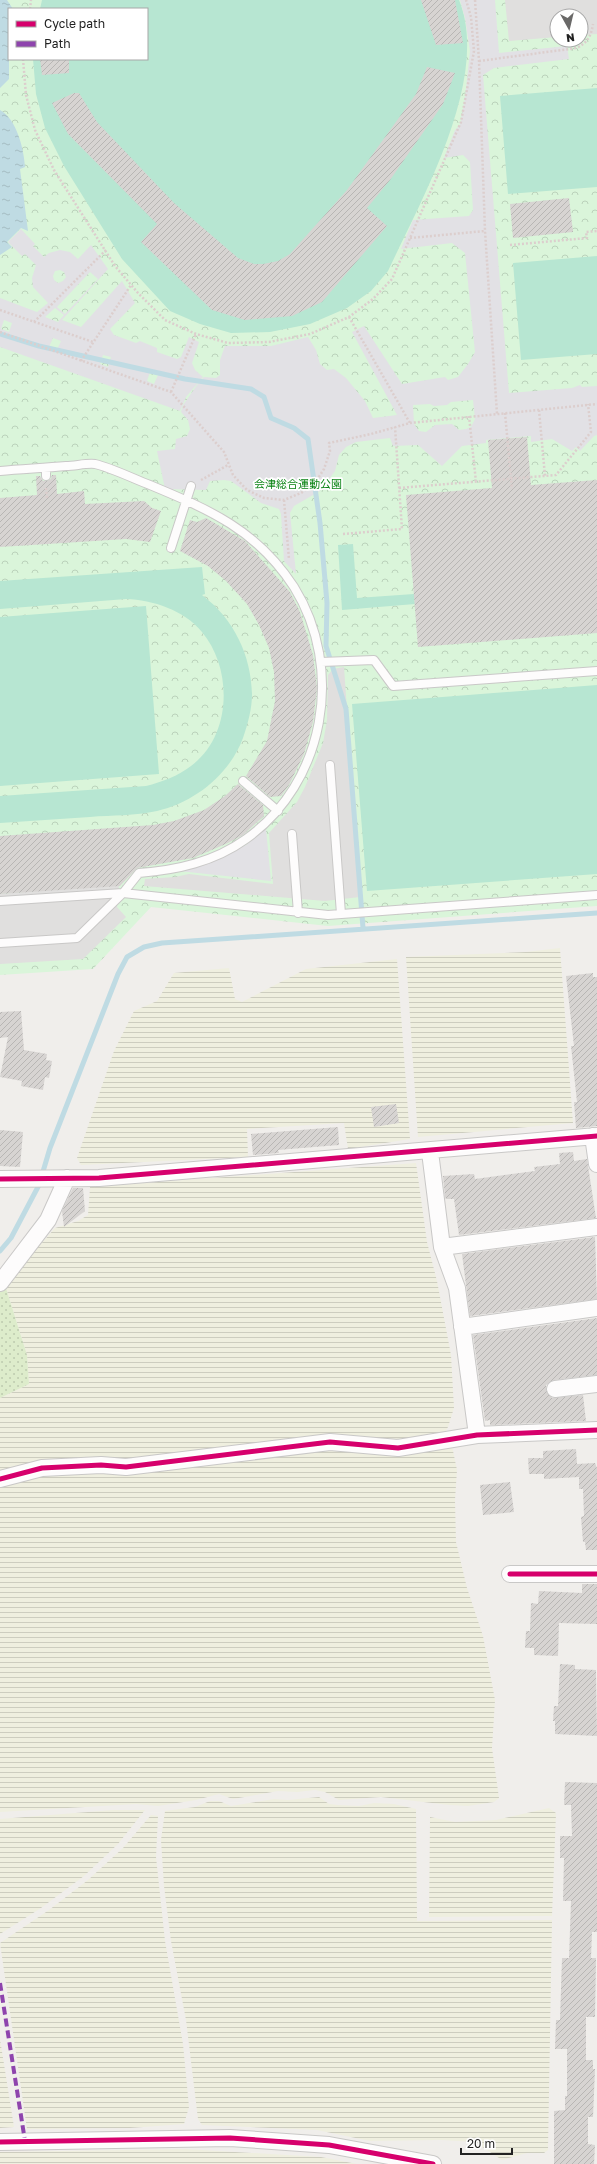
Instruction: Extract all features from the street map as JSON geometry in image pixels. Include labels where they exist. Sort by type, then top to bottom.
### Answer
[{"type":"street","points":[[0,1179],[99,1178],[430,1152],[595,1136],[597,1164]]},
{"type":"street","points":[[430,1152],[442,1247],[457,1288],[477,1435]]},
{"type":"street","points":[[0,1283],[48,1220],[67,1178]]},
{"type":"street","points":[[442,1247],[597,1227]]},
{"type":"street","points":[[462,1327],[597,1308]]},
{"type":"street","points":[[555,1389],[597,1384]]},
{"type":"street","points":[[0,1478],[42,1468],[101,1465],[126,1467],[330,1442],[398,1448],[477,1435],[597,1430]]},
{"type":"street","points":[[510,1574],[597,1574]]},
{"type":"street","points":[[0,2142],[230,2138],[329,2144],[433,2164]]},
{"type":"lane","points":[[0,471],[46,472],[94,464],[186,501],[222,518],[239,529],[274,560],[291,583],[312,628],[321,662],[322,706],[320,724],[314,746],[290,795],[278,811],[260,829],[229,850],[189,866],[171,870],[139,873],[123,893],[77,938],[0,943]]},
{"type":"lane","points":[[171,548],[191,486]]},
{"type":"lane","points":[[321,662],[374,660],[393,686],[597,671]]},
{"type":"lane","points":[[330,765],[341,914]]},
{"type":"lane","points":[[243,781],[278,811]]},
{"type":"lane","points":[[292,834],[298,912]]},
{"type":"lane","points":[[0,901],[123,893],[298,912],[341,914],[597,895]]},
{"type":"path","points":[[23,60],[26,95],[35,130],[54,170],[115,266],[131,285],[165,320],[196,334],[228,343],[269,342],[310,334],[349,317],[373,299],[392,279],[461,122],[467,96],[474,51],[471,17],[466,0]]},
{"type":"path","points":[[475,0],[479,60],[485,231],[497,414]]},
{"type":"path","points":[[479,60],[577,48],[586,43],[591,34],[593,24]]},
{"type":"path","points":[[410,238],[485,231]]},
{"type":"path","points":[[510,245],[587,238],[586,232],[597,231]]},
{"type":"path","points":[[34,322],[106,250]]},
{"type":"path","points":[[81,361],[131,285]]},
{"type":"path","points":[[0,310],[93,342]]},
{"type":"path","points":[[349,317],[410,423]]},
{"type":"path","points":[[0,332],[171,392],[224,452],[233,475],[247,490],[264,498],[284,500],[301,493],[315,483],[324,469],[330,451],[329,443],[410,423],[597,404]]},
{"type":"path","points":[[171,392],[196,334]]},
{"type":"path","points":[[399,488],[556,475],[591,432],[588,404]]},
{"type":"path","points":[[538,410],[545,476]]},
{"type":"path","points":[[505,413],[512,489]]},
{"type":"path","points":[[469,416],[476,482]]},
{"type":"path","points":[[342,534],[402,529],[395,427]]},
{"type":"path","points":[[191,486],[228,465]]},
{"type":"path","points":[[284,500],[291,583]]},
{"type":"green space","name":"会津総合運動公園","points":[[0,0],[597,0],[597,906],[328,926],[151,907],[93,969],[0,975]]},
{"type":"green space","points":[[42,0],[459,0],[466,31],[466,65],[459,101],[448,138],[433,175],[418,210],[388,271],[371,291],[347,308],[310,324],[270,332],[231,333],[200,324],[170,311],[122,259],[64,166],[45,128],[36,94],[33,60],[148,60],[148,8],[40,8]]},
{"type":"green space","points":[[597,88],[597,187],[508,194],[500,96]]},
{"type":"green space","points":[[597,256],[597,354],[521,360],[513,263]]},
{"type":"green space","points":[[353,544],[357,598],[414,594],[415,604],[342,610],[338,545]]},
{"type":"green space","points":[[202,567],[205,594],[202,595],[223,615],[239,639],[248,665],[251,680],[252,700],[248,721],[243,738],[229,764],[220,775],[197,794],[171,807],[157,811],[132,815],[0,823],[0,796],[146,786],[164,781],[181,773],[205,753],[214,738],[221,720],[224,702],[223,683],[219,664],[212,647],[195,624],[177,612],[147,601],[126,599],[0,609],[0,581]]},
{"type":"green space","points":[[146,606],[159,774],[0,786],[0,617]]},
{"type":"green space","points":[[597,685],[597,874],[367,891],[352,704]]},
{"type":"green space","points":[[560,948],[573,1123],[418,1137],[406,957],[526,952]]},
{"type":"green space","points":[[397,959],[410,1139],[348,1149],[344,1123],[247,1129],[248,1157],[81,1165],[77,1158],[114,1051],[134,1011],[157,1001],[174,973],[229,968],[235,999],[242,1002],[306,969]]},
{"type":"green space","points":[[416,1163],[427,1242],[437,1281],[451,1355],[454,1408],[445,1432],[421,1440],[124,1460],[0,1473],[0,1398],[29,1384],[27,1355],[5,1285],[55,1228],[78,1221],[88,1215],[90,1187]]},
{"type":"green space","points":[[5,1285],[27,1355],[29,1384],[0,1398],[0,1291]]},
{"type":"green space","points":[[452,1446],[457,1470],[455,1500],[456,1542],[467,1588],[483,1636],[495,1700],[492,1748],[499,1798],[494,1802],[468,1806],[381,1797],[339,1800],[325,1792],[315,1790],[297,1792],[278,1791],[233,1799],[219,1794],[196,1800],[158,1806],[136,1804],[0,1812],[0,1484],[40,1474],[329,1448],[397,1454],[417,1453]]},
{"type":"green space","points":[[319,1797],[329,1804],[359,1806],[374,1803],[394,1804],[416,1809],[417,1921],[552,1920],[548,2150],[544,2153],[527,2153],[502,2160],[475,2142],[441,2140],[370,2141],[317,2130],[202,2125],[198,2119],[186,2020],[171,1941],[164,1886],[161,1840],[165,1811],[195,1807],[210,1801],[219,1801],[231,1806],[274,1799],[288,1800]]},
{"type":"green space","points":[[549,1808],[556,1813],[552,1916],[429,1917],[430,1817],[455,1822],[496,1820]]},
{"type":"green space","points":[[113,1810],[145,1810],[118,1844],[84,1876],[41,1908],[0,1934],[0,1819]]},
{"type":"green space","points":[[151,1815],[158,1816],[156,1857],[165,1941],[183,2044],[189,2107],[184,2124],[130,2128],[27,2129],[0,1943],[49,1910],[88,1880],[123,1848]]},
{"type":"green space","points":[[0,2039],[14,2127],[0,2128]]},
{"type":"green space","points":[[185,2149],[321,2157],[357,2164],[0,2164],[0,2152]]},
{"type":"shaded area","points":[[460,0],[495,0],[499,53],[549,48],[567,48],[569,59],[494,68],[483,75],[509,393],[572,388],[580,385],[582,387],[597,386],[597,435],[594,436],[580,451],[576,447],[572,451],[552,439],[531,442],[531,436],[486,440],[486,443],[462,446],[442,466],[418,445],[393,446],[390,438],[356,442],[346,447],[339,455],[335,471],[320,491],[294,506],[290,513],[296,574],[284,561],[281,514],[279,509],[261,503],[231,481],[210,481],[206,490],[165,489],[157,451],[175,449],[176,439],[187,436],[190,429],[188,420],[181,412],[183,405],[204,377],[216,378],[220,375],[220,360],[225,346],[271,346],[308,337],[316,350],[320,364],[327,370],[334,369],[346,378],[365,401],[373,418],[397,415],[352,332],[364,326],[402,384],[445,377],[448,380],[458,377],[475,352],[465,253],[452,243],[401,249],[413,220],[469,216],[473,210],[470,162],[463,155],[444,158],[455,130],[460,125],[465,98],[470,51],[465,18]],"holes":[[[473,400],[475,419],[471,427],[459,430],[452,424],[435,425],[426,432],[419,431],[414,424],[413,405],[447,405],[451,402]]]},
{"type":"shaded area","points":[[505,0],[597,0],[597,34],[589,34],[589,8],[549,8],[549,38],[509,41]]},
{"type":"shaded area","points":[[21,229],[35,244],[33,246],[44,257],[49,253],[60,250],[70,252],[78,259],[91,245],[108,269],[62,320],[81,327],[122,281],[135,303],[110,329],[114,335],[136,343],[140,341],[157,348],[157,352],[177,359],[181,357],[189,337],[199,342],[192,363],[195,370],[203,377],[186,397],[180,411],[0,347],[0,298],[37,312],[48,303],[33,287],[32,278],[36,265],[25,254],[22,256],[8,242]],"holes":[[[60,270],[64,272],[66,277],[63,281],[58,283],[54,280],[53,276],[55,271]],[[90,272],[98,279],[65,314],[57,307]],[[55,308],[64,315],[58,322],[45,317]],[[4,320],[12,323],[9,332],[1,329]],[[53,338],[61,341],[57,350],[49,347]],[[103,355],[111,357],[108,367],[100,364]],[[150,372],[158,375],[154,384],[147,381]]]},
{"type":"shaded area","points":[[344,667],[360,897],[325,901],[144,886],[145,879],[175,877],[189,874],[273,884],[269,833],[297,802],[305,787],[323,743],[327,720],[328,675],[333,669]]},
{"type":"shaded area","points":[[266,829],[271,881],[179,871],[217,860],[246,845]]},
{"type":"shaded area","points":[[119,884],[117,907],[126,917],[83,959],[0,964],[0,894]]},
{"type":"water","points":[[0,0],[7,0],[12,8],[8,8],[9,79],[0,88]]},
{"type":"water","points":[[0,110],[11,120],[23,152],[25,167],[20,169],[28,231],[21,228],[7,242],[12,247],[0,255]]},
{"type":"building","points":[[421,0],[455,0],[463,43],[436,45]]},
{"type":"building","points":[[40,60],[69,60],[69,73],[42,75]]},
{"type":"building","points":[[427,67],[455,73],[443,104],[390,180],[367,208],[387,226],[322,302],[292,316],[245,320],[212,310],[141,242],[157,224],[68,134],[52,103],[74,93],[79,93],[97,122],[174,203],[238,258],[254,264],[263,264],[278,261],[290,254],[347,190],[416,94]]},
{"type":"building","points":[[569,198],[573,232],[513,238],[510,204]]},
{"type":"building","points":[[527,437],[531,485],[597,480],[597,633],[418,647],[406,495],[492,488],[488,440]]},
{"type":"building","points":[[52,475],[56,475],[57,494],[84,491],[85,504],[144,501],[152,508],[161,511],[150,542],[126,539],[0,547],[0,498],[37,495],[36,476],[40,476],[43,481],[46,481],[51,479]]},
{"type":"building","points":[[206,518],[245,541],[290,592],[300,612],[313,655],[317,688],[313,722],[304,754],[289,785],[281,796],[270,797],[246,776],[267,741],[275,701],[274,672],[269,648],[259,625],[247,604],[226,581],[208,566],[180,551],[190,520],[197,522]]},
{"type":"building","points":[[238,784],[263,805],[264,816],[243,835],[228,843],[193,858],[137,868],[120,886],[0,894],[0,836],[153,825],[174,821],[204,810],[225,796]]},
{"type":"building","points":[[593,973],[593,977],[597,977],[597,1126],[576,1128],[574,1102],[577,1102],[571,1046],[574,1046],[566,976]]},
{"type":"building","points":[[21,1011],[24,1050],[47,1054],[46,1060],[52,1061],[49,1078],[45,1077],[43,1090],[21,1086],[22,1081],[0,1077],[8,1037],[0,1038],[0,1012]]},
{"type":"building","points":[[396,1104],[399,1123],[374,1127],[371,1107]]},
{"type":"building","points":[[338,1127],[339,1145],[278,1150],[279,1153],[253,1155],[251,1134]]},
{"type":"building","points":[[0,1130],[23,1132],[20,1167],[0,1166]]},
{"type":"building","points":[[573,1152],[574,1161],[587,1159],[596,1218],[459,1235],[454,1199],[446,1199],[445,1197],[443,1176],[474,1174],[475,1179],[535,1171],[534,1167],[560,1164],[559,1153]]},
{"type":"building","points":[[73,1188],[83,1188],[85,1211],[64,1227],[62,1211]]},
{"type":"building","points":[[595,1237],[597,1299],[470,1316],[462,1254]]},
{"type":"building","points":[[597,1318],[597,1375],[554,1380],[546,1385],[546,1390],[552,1398],[583,1395],[586,1421],[490,1425],[490,1420],[485,1421],[473,1335]]},
{"type":"building","points":[[576,1449],[577,1464],[595,1463],[597,1468],[597,1550],[586,1550],[585,1542],[583,1542],[581,1517],[584,1516],[583,1489],[579,1489],[579,1477],[544,1479],[544,1474],[529,1474],[528,1458],[543,1458],[543,1451]]},
{"type":"building","points":[[510,1482],[514,1512],[483,1515],[480,1485]]},
{"type":"building","points":[[582,1584],[597,1584],[597,1624],[559,1623],[558,1656],[534,1655],[534,1648],[525,1648],[526,1631],[530,1631],[531,1603],[538,1604],[539,1591],[582,1593]]},
{"type":"building","points":[[560,1664],[575,1665],[575,1669],[596,1670],[597,1736],[555,1734],[555,1721],[553,1721],[554,1706],[558,1706]]},
{"type":"building","points":[[565,1782],[597,1783],[597,1932],[592,1932],[591,1958],[596,1958],[595,2017],[586,2017],[586,2060],[593,2060],[593,2069],[595,2069],[593,2117],[588,2117],[588,2144],[595,2145],[594,2164],[554,2164],[554,2111],[565,2110],[565,2096],[567,2096],[567,2049],[555,2049],[556,2020],[560,2020],[562,1958],[569,1958],[571,1901],[563,1901],[564,1858],[560,1858],[560,1836],[572,1836],[571,1805],[564,1805]]},
{"type":"waterway","points":[[0,334],[39,346],[185,379],[251,389],[264,397],[271,418],[294,428],[308,439],[320,523],[327,603],[326,646],[346,709],[363,928]]},
{"type":"waterway","points":[[0,1251],[11,1238],[39,1185],[50,1148],[118,974],[127,957],[144,947],[162,943],[597,913]]},
{"type":"marked path","points":[[0,1983],[25,2141]]},
{"type":"cycle path","points":[[0,1179],[99,1178],[597,1136]]},
{"type":"cycle path","points":[[0,1479],[42,1468],[101,1465],[126,1467],[330,1442],[398,1448],[477,1435],[597,1430]]},
{"type":"cycle path","points":[[510,1574],[597,1574]]},
{"type":"cycle path","points":[[0,2142],[230,2138],[329,2145],[433,2164]]}]
